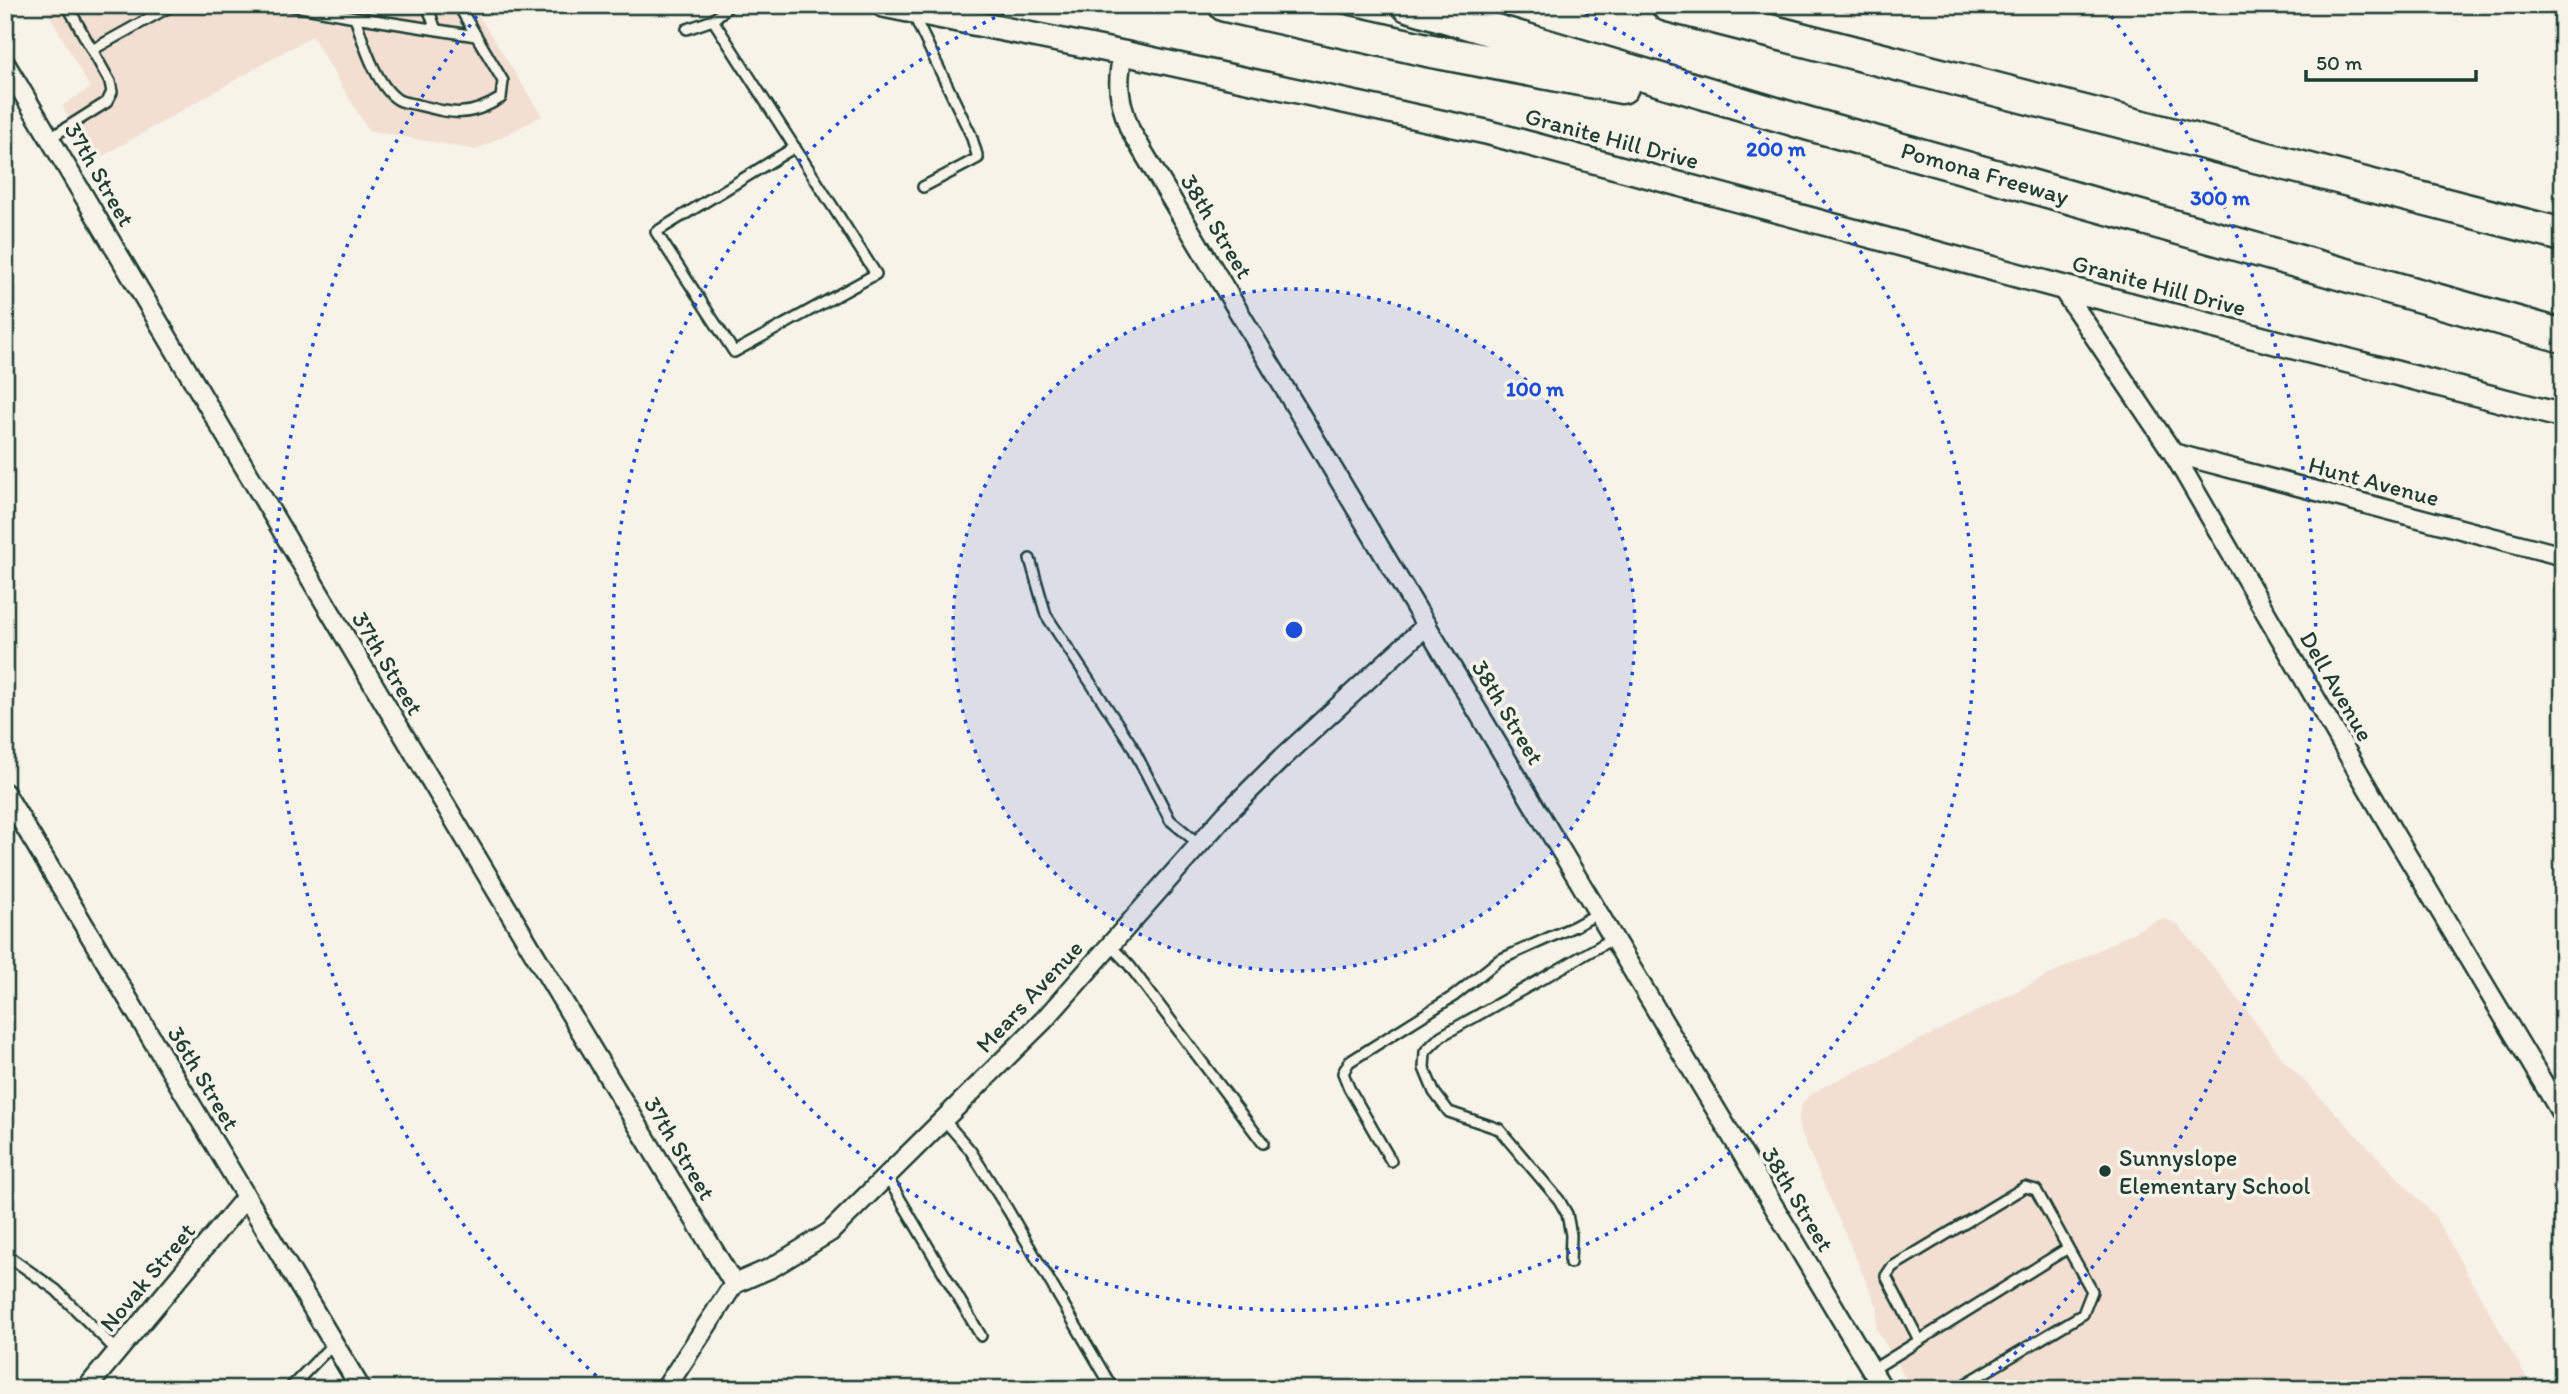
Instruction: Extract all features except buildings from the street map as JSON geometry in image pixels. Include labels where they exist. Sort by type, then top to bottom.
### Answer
[{"type":"highway","points":[[1225,5],[1427,50],[1806,123]]},
{"type":"highway","name":"Pomona Freeway","points":[[1408,5],[1806,123],[2563,336]]},
{"type":"highway","points":[[1668,5],[2563,235]]},
{"type":"street","name":"Granite Hill Drive","points":[[883,5],[1123,53],[1486,132],[2061,287],[2563,416]]},
{"type":"street","name":"38th Street","points":[[1123,53],[1118,76],[1119,97],[1130,130],[1883,1389]]},
{"type":"street","name":"37th Street","points":[[5,63],[398,728],[734,1284]]},
{"type":"street","name":"Dell Avenue","points":[[2061,287],[2173,453],[2396,837],[2563,1116]]},
{"type":"street","name":"Hunt Avenue","points":[[2173,453],[2563,556]]},
{"type":"street","name":"Mears Avenue","points":[[734,1284],[771,1268],[831,1232],[1044,1020],[1199,844],[1280,760],[1427,625]]},
{"type":"street","name":"36th Street","points":[[7,801],[361,1389]]},
{"type":"street","name":"Novak Street","points":[[86,1389],[246,1197]]},
{"type":"street","points":[[665,1389],[734,1284]]},
{"type":"lane","points":[[50,138],[107,102],[112,92],[110,82],[67,5]]},
{"type":"lane","points":[[92,50],[173,5]]},
{"type":"lane","points":[[289,5],[476,36]]},
{"type":"lane","points":[[427,5],[436,30]]},
{"type":"lane","points":[[355,17],[362,40],[383,84],[397,100],[451,113],[482,110],[501,98],[503,81],[458,5]]},
{"type":"lane","points":[[687,29],[713,20],[730,5]]},
{"type":"lane","points":[[911,11],[971,135],[978,158],[923,187]]},
{"type":"lane","points":[[713,20],[795,147],[876,274],[734,352],[656,232],[795,147]]},
{"type":"lane","points":[[1030,559],[1046,615],[1131,744],[1170,820],[1199,844]]},
{"type":"lane","points":[[1391,1161],[1349,1088],[1343,1073],[1349,1062],[1454,996],[1499,960],[1599,913]]},
{"type":"lane","points":[[1570,1263],[1567,1214],[1559,1200],[1499,1129],[1450,1112],[1434,1092],[1424,1068],[1425,1052],[1441,1036],[1614,938]]},
{"type":"lane","points":[[1110,945],[1129,965],[1263,1143]]},
{"type":"lane","points":[[944,1120],[970,1150],[1008,1210],[1113,1389]]},
{"type":"lane","points":[[887,1177],[981,1336]]},
{"type":"lane","points":[[1919,1340],[1886,1276],[1892,1267],[2025,1187],[2036,1190],[2092,1291],[2084,1314],[1958,1388]]},
{"type":"lane","points":[[1872,1370],[2068,1248]]},
{"type":"lane","points":[[5,1254],[56,1290],[117,1352]]},
{"type":"lane","points":[[289,1389],[334,1343]]},
{"type":"shaded area","points":[[44,5],[472,5],[542,116],[476,150],[368,130],[312,36],[94,161],[62,106],[90,88]]},
{"type":"shaded area","name":"Sunnyslope Elementary School","points":[[2158,920],[2168,920],[2178,925],[2216,970],[2282,1058],[2434,1215],[2533,1389],[1912,1389],[1876,1328],[1878,1309],[1799,1128],[1802,1104],[1810,1095],[1827,1085]]},
{"type":"place","name":"Sunnyslope Elementary School","points":[[2105,1171]]}]
